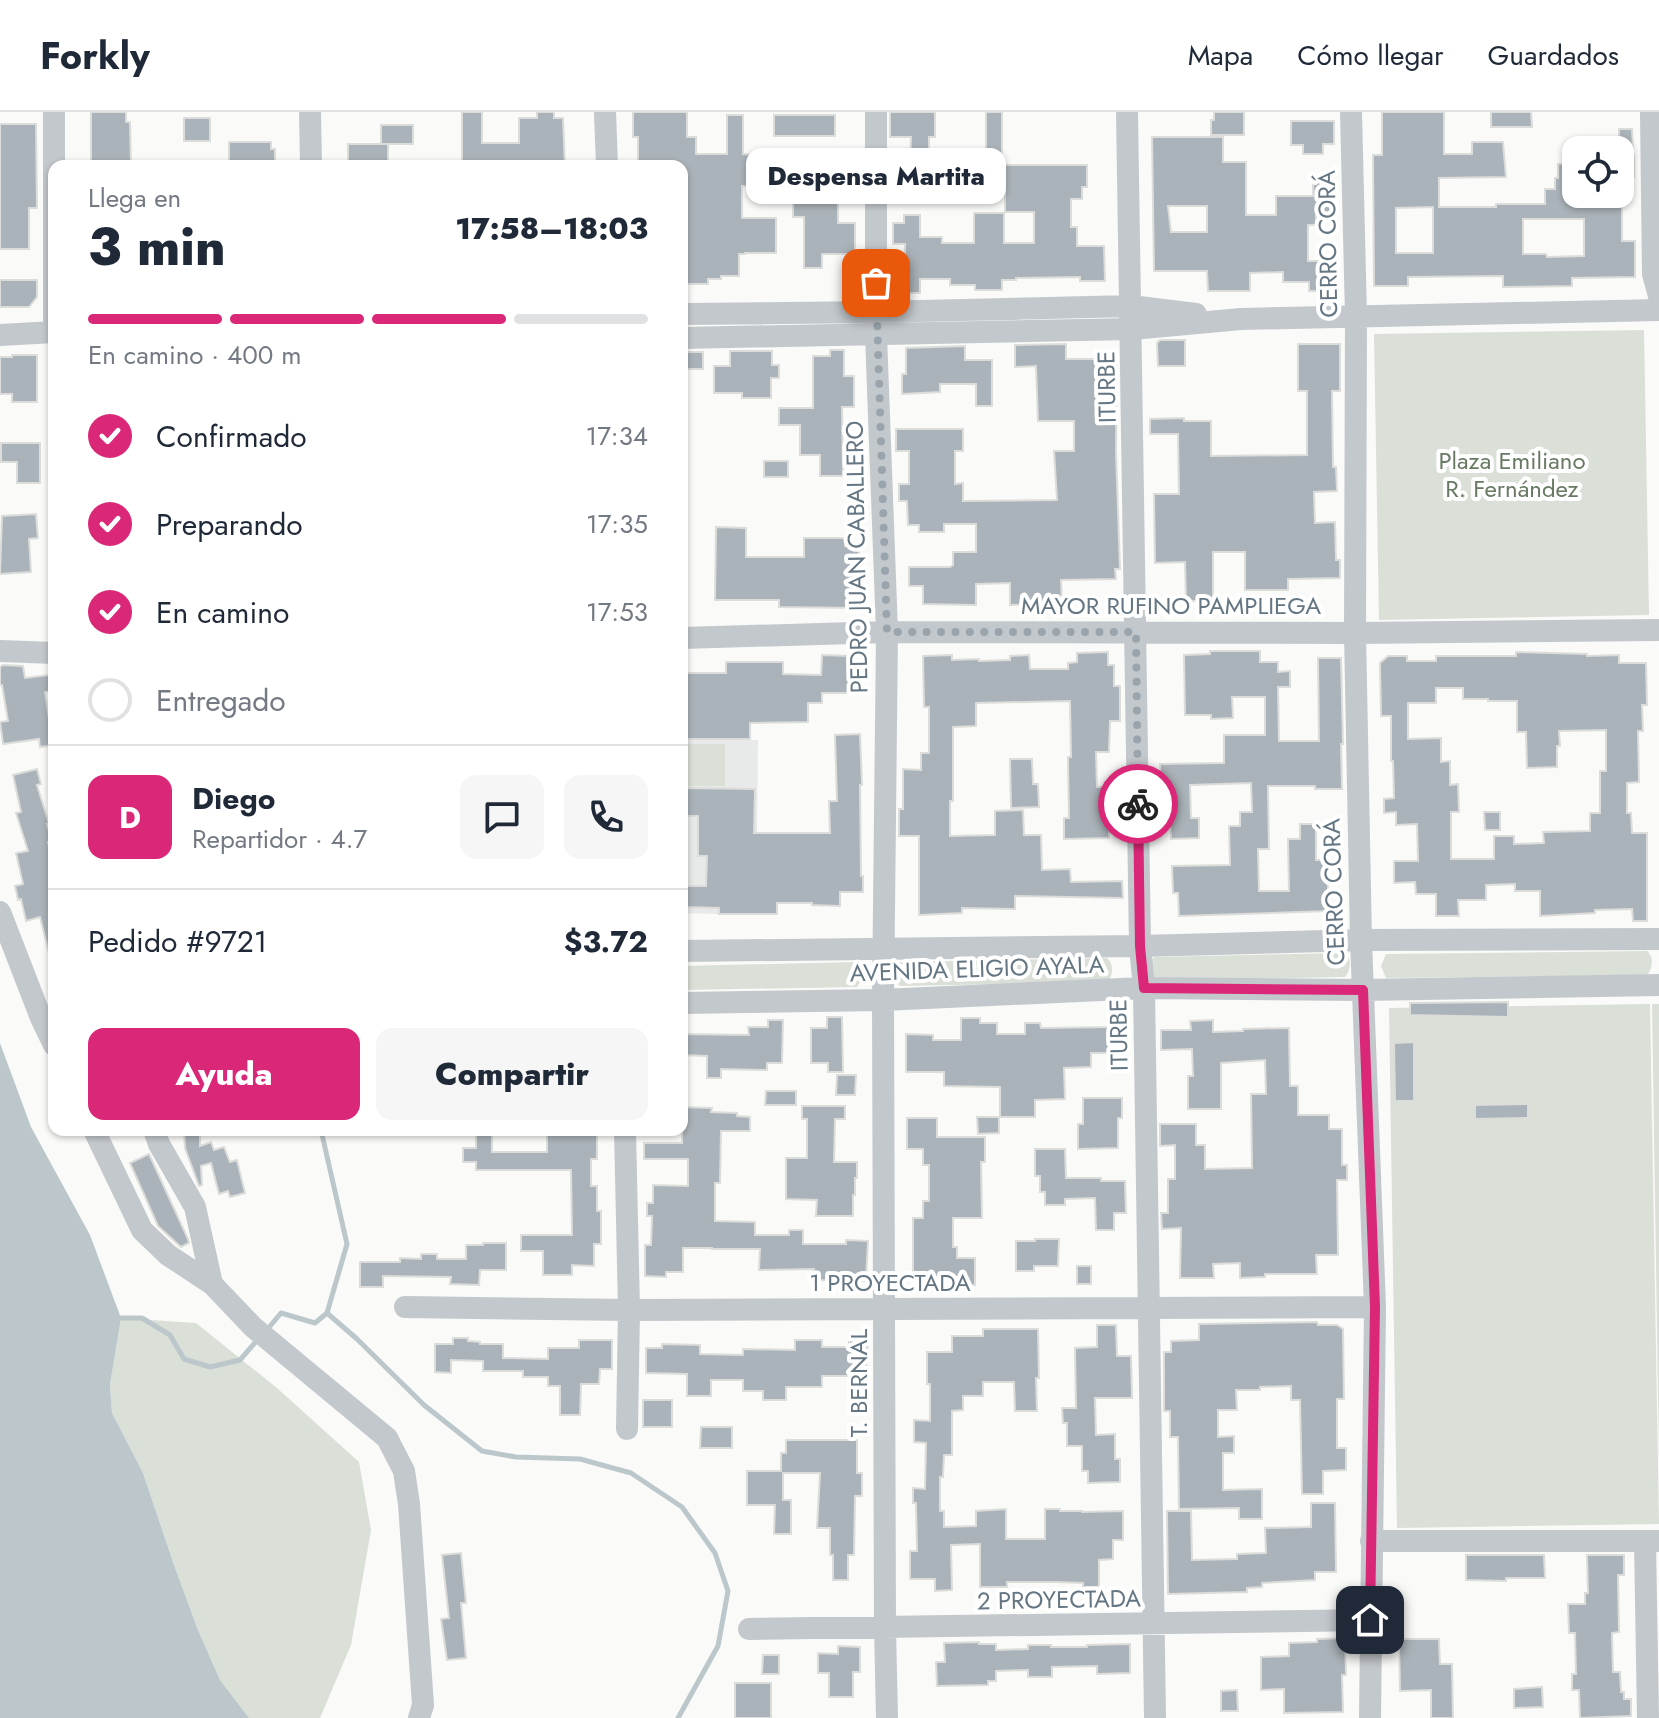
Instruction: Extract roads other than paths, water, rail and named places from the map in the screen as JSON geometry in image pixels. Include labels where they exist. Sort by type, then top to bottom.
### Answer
[{"type":"street","points":[[54,112],[54,160]]},
{"type":"street","points":[[310,112],[311,160]]},
{"type":"street","points":[[605,112],[607,160]]},
{"type":"street","name":"PEDRO JUAN CABALLERO","points":[[876,112],[876,335],[887,632],[883,1000]]},
{"type":"street","name":"ITURBE","points":[[1127,112],[1155,1718]]},
{"type":"street","name":"CERRO CORÁ","points":[[1351,112],[1356,316],[1355,633],[1361,940],[1375,1307],[1370,1718]]},
{"type":"street","points":[[1651,112],[1653,274],[1659,296]]},
{"type":"street","points":[[688,314],[1131,306],[1241,319]]},
{"type":"street","points":[[688,338],[1132,329],[1241,319],[1659,310]]},
{"type":"street","points":[[0,335],[48,332]]},
{"type":"street","name":"MAYOR RUFINO PAMPLIEGA","points":[[688,638],[887,632],[1659,630]]},
{"type":"street","points":[[0,651],[48,653]]},
{"type":"street","points":[[0,912],[48,1016]]},
{"type":"street","name":"AVENIDA ELIGIO AYALA","points":[[688,951],[1140,946],[1361,940],[1659,939]]},
{"type":"street","name":"AVENIDA ELIGIO AYALA","points":[[688,1003],[883,1000],[1144,988],[1363,990],[1659,985]]},
{"type":"street","name":"T. BERNAL","points":[[883,1000],[887,1718]]},
{"type":"street","points":[[97,1136],[142,1230],[168,1255],[212,1284],[253,1327],[387,1438],[404,1471],[409,1504],[423,1705],[419,1718]]},
{"type":"street","points":[[156,1136],[195,1207],[212,1284]]},
{"type":"street","points":[[625,1136],[629,1310],[627,1429]]},
{"type":"street","name":"1 PROYECTADA","points":[[405,1307],[629,1310],[1375,1307]]},
{"type":"street","points":[[1371,1541],[1652,1541],[1648,1718]]},
{"type":"street","name":"2 PROYECTADA","points":[[749,1629],[1370,1620]]},
{"type":"waterway","points":[[266,1331],[281,1313],[315,1323],[327,1313],[347,1244],[322,1136]]},
{"type":"waterway","points":[[327,1313],[424,1405],[482,1451],[516,1457],[580,1459],[631,1473],[682,1507],[715,1553],[728,1591],[718,1646],[678,1718]]},
{"type":"waterway","points":[[115,1318],[142,1318],[170,1335],[184,1359],[210,1367],[240,1360],[259,1338]]},
{"type":"place","name":"Despensa Martita","points":[[876,283]]},
{"type":"park label","name":"Plaza Emiliano R. Fernández","points":[[1512,475]]}]
